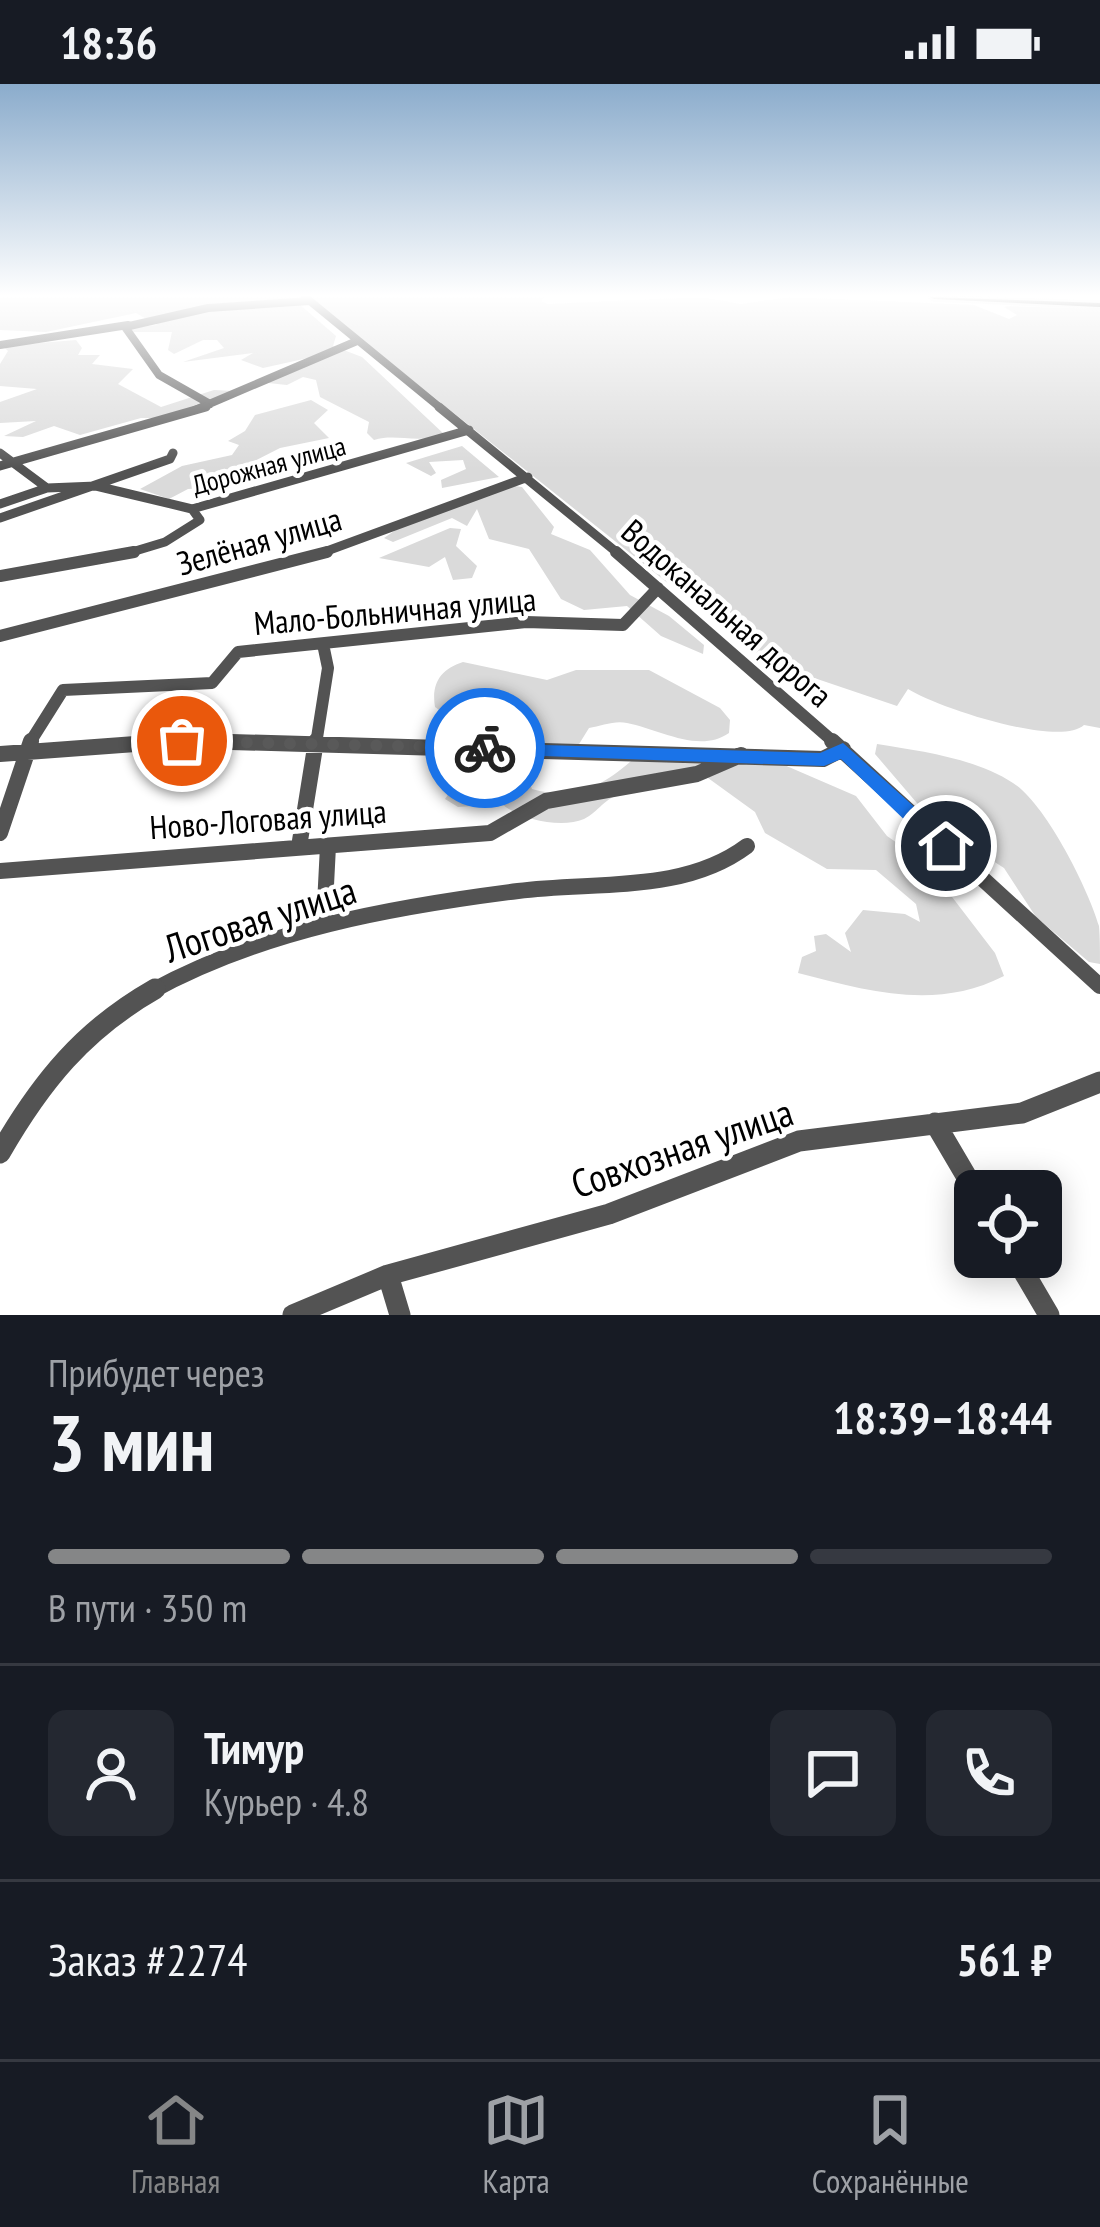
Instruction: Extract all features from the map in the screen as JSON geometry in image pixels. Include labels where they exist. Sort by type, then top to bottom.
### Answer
[{"type":"street","points":[[142,354],[179,394],[211,404]]},
{"type":"street","points":[[0,466],[211,404],[326,354]]},
{"type":"street","name":"Водоканальная дорога","points":[[374,354],[658,588],[843,749],[1100,986]]},
{"type":"street","name":"Дорожная улица","points":[[0,504],[47,488],[96,486],[192,509],[469,430]]},
{"type":"street","points":[[0,453],[47,488]]},
{"type":"street","points":[[0,518],[170,459],[173,453]]},
{"type":"street","name":"Зелёная улица","points":[[0,636],[334,550],[528,477]]},
{"type":"street","name":"Зелёная улица","points":[[0,576],[124,553],[192,532],[200,520],[192,509]]},
{"type":"street","name":"Мало-Больничная улица","points":[[28,751],[53,698],[63,690],[212,682],[238,652],[526,622],[615,626],[629,622],[658,588]]},
{"type":"street","points":[[299,847],[328,668],[322,644]]},
{"type":"street","points":[[0,754],[182,741],[830,759],[843,749]]},
{"type":"street","points":[[0,833],[28,751]]},
{"type":"street","name":"Ново-Логовая улица","points":[[0,871],[490,833],[546,801],[698,774],[741,755]]},
{"type":"street","points":[[324,924],[328,846]]},
{"type":"street","name":"Логовая улица","points":[[0,1154],[61,1060],[131,1002],[196,969],[324,924],[573,884],[710,874],[747,846]]},
{"type":"street","name":"Совхозная улица","points":[[293,1315],[388,1275],[609,1214],[799,1141],[1022,1114],[1100,1082]]},
{"type":"street","points":[[935,1123],[963,1170]]},
{"type":"street","points":[[388,1275],[400,1315]]},
{"type":"street","points":[[1027,1278],[1049,1315]]},
{"type":"shaded area","points":[[6,354],[100,355],[92,364],[133,369],[118,384],[161,407],[214,390],[234,391],[165,418],[141,418],[80,435],[54,426],[23,437],[4,436],[36,421],[0,423],[0,402],[37,389],[0,386],[0,364]]},
{"type":"shaded area","points":[[205,354],[242,354],[183,362]]},
{"type":"shaded area","points":[[251,354],[355,354],[445,435],[374,440],[367,433],[369,422],[320,397],[316,380],[303,377],[287,385],[268,383],[308,358],[263,368],[241,360]]},
{"type":"shaded area","points":[[380,354],[1100,354],[1100,728],[1084,725],[1050,732],[1025,728],[969,714],[908,689],[897,706],[767,662]]},
{"type":"shaded area","points":[[311,400],[328,410],[314,423],[329,438],[280,448],[229,474],[217,487],[188,489],[169,499],[140,489],[182,466],[232,455],[239,445],[228,441],[245,431],[255,415]]},
{"type":"shaded area","points":[[462,446],[499,477],[442,488],[441,480],[466,469],[463,460],[429,462],[436,473],[431,476],[406,463]]},
{"type":"shaded area","points":[[522,487],[554,527],[551,534],[590,550],[630,595],[669,616],[704,645],[703,654],[661,636],[627,606],[584,610],[561,599],[529,549],[489,539],[477,509],[467,526],[452,518],[393,542],[384,538],[400,527]]},
{"type":"shaded area","points":[[450,528],[461,529],[456,546],[477,566],[472,578],[453,580],[445,557],[429,567],[379,558]]},
{"type":"shaded area","points":[[463,662],[547,680],[576,670],[649,670],[720,708],[730,720],[729,733],[692,741],[618,722],[589,728],[576,749],[502,738],[435,707],[439,678]]},
{"type":"shaded area","points":[[877,744],[965,762],[998,774],[1025,793],[1064,848],[1085,890],[1099,926],[1100,964],[1089,962],[1036,917],[1004,868],[934,823],[875,754]]},
{"type":"shaded area","points":[[637,756],[775,761],[856,796],[887,836],[916,856],[949,893],[995,953],[1004,976],[978,987],[927,995],[876,991],[798,973],[802,957],[816,951],[814,936],[826,934],[851,952],[845,933],[863,910],[905,914],[920,922],[916,904],[876,870],[827,869],[765,833],[755,812],[708,778],[616,796],[584,819],[564,823],[529,818],[502,804],[458,807],[445,799],[478,771],[521,763],[532,789],[576,792],[601,783]]},
{"type":"way so far","points":[[182,741],[485,748]]},
{"type":"route","points":[[485,748],[824,759],[835,758],[843,749],[946,846]]}]
